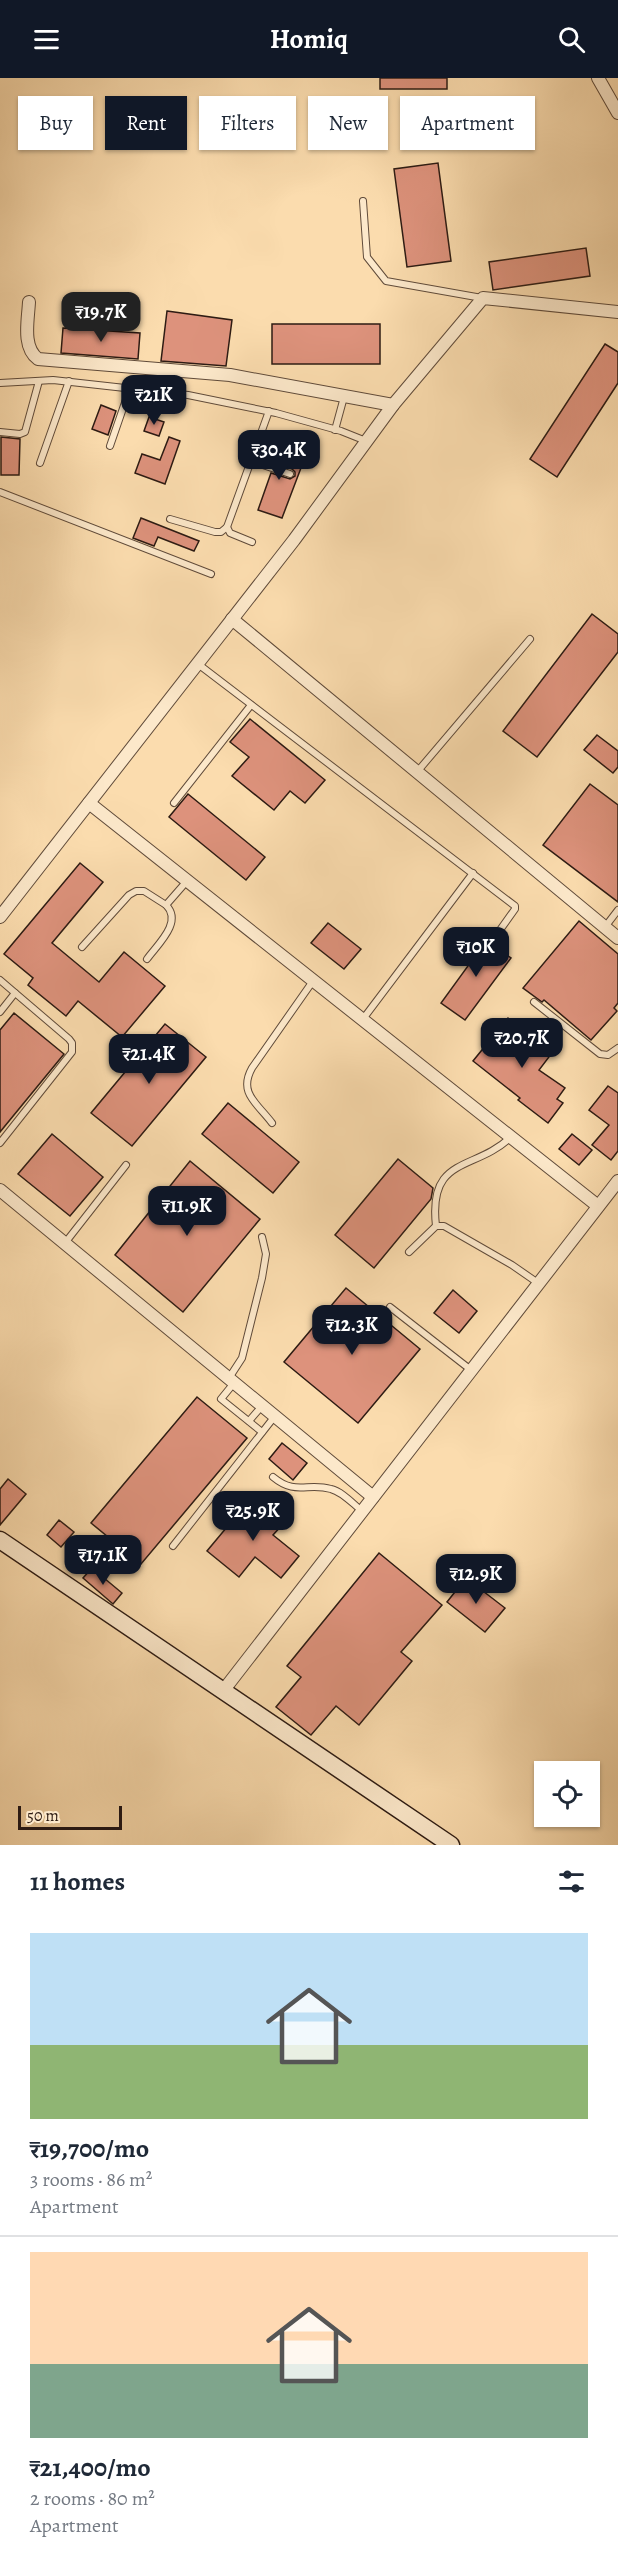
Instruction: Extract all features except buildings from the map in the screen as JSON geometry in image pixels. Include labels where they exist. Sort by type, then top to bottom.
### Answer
[{"type":"street","points":[[598,78],[618,113]]},
{"type":"street","points":[[0,917],[232,620],[393,405],[483,298],[618,312]]},
{"type":"street","points":[[29,302],[28,341],[31,353],[38,359],[230,375],[393,405]]},
{"type":"street","points":[[232,620],[618,938]]},
{"type":"street","points":[[89,803],[598,1206]]},
{"type":"street","points":[[223,1691],[618,1181]]},
{"type":"street","points":[[0,1190],[373,1497]]},
{"type":"street","points":[[0,1540],[451,1845]]},
{"type":"lane","points":[[363,201],[367,256],[386,281],[483,298]]},
{"type":"lane","points":[[0,432],[20,434],[25,432],[39,381]]},
{"type":"lane","points":[[40,463],[69,381]]},
{"type":"lane","points":[[0,383],[69,381],[188,395],[269,411],[336,430],[366,442]]},
{"type":"lane","points":[[110,447],[130,388]]},
{"type":"lane","points":[[336,430],[344,396]]},
{"type":"lane","points":[[170,519],[215,532],[221,532],[227,527],[269,411]]},
{"type":"lane","points":[[251,461],[290,474]]},
{"type":"lane","points":[[0,492],[211,574]]},
{"type":"lane","points":[[227,527],[230,533],[252,542]]},
{"type":"lane","points":[[417,772],[530,639]]},
{"type":"lane","points":[[197,664],[516,907],[495,937]]},
{"type":"lane","points":[[174,802],[251,705]]},
{"type":"lane","points":[[363,1020],[473,873]]},
{"type":"lane","points":[[166,905],[187,881]]},
{"type":"lane","points":[[82,947],[132,893],[144,891],[166,905],[172,913],[172,922],[147,959]]},
{"type":"lane","points":[[604,927],[618,910]]},
{"type":"lane","points":[[0,980],[69,1039],[73,1047],[72,1052],[0,1143]]},
{"type":"lane","points":[[272,1123],[247,1091],[245,1081],[314,981]]},
{"type":"lane","points":[[0,1012],[15,993]]},
{"type":"lane","points":[[534,1002],[600,1054],[608,1055],[618,1048]]},
{"type":"lane","points":[[436,1226],[435,1200],[440,1184],[446,1176],[458,1166],[501,1147],[511,1137]]},
{"type":"lane","points":[[64,1243],[126,1165]]},
{"type":"lane","points":[[409,1252],[436,1226],[444,1226],[539,1283]]},
{"type":"lane","points":[[262,1237],[266,1254],[242,1358],[221,1399],[262,1432]]},
{"type":"lane","points":[[390,1307],[472,1370]]},
{"type":"lane","points":[[249,1421],[262,1406]]},
{"type":"lane","points":[[173,1546],[275,1416]]},
{"type":"lane","points":[[273,1477],[283,1486],[295,1489],[317,1487],[338,1491],[362,1511]]}]
